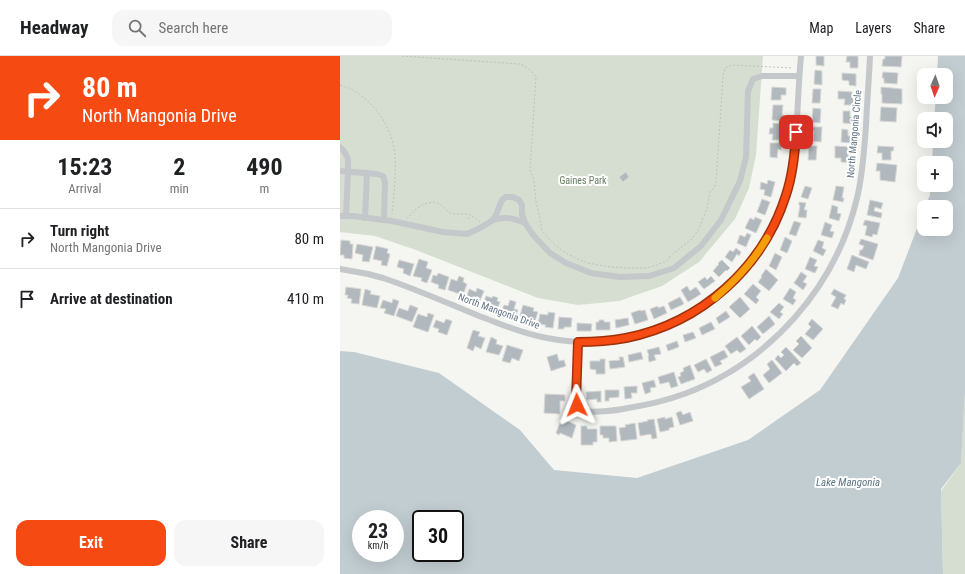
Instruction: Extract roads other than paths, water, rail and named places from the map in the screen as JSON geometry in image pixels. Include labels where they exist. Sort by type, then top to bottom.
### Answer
[{"type":"street","name":"North Mangonia Drive","points":[[340,269],[384,278],[516,330],[548,339],[578,342],[610,341],[652,331],[673,323],[712,300],[724,290],[745,270],[755,257],[772,229],[786,194],[793,162],[801,56]]},
{"type":"street","name":"North Mangonia Circle","points":[[578,342],[577,405],[587,411],[600,411],[647,405],[678,396],[701,387],[729,372],[750,358],[780,332],[802,309],[824,278],[840,247],[852,216],[859,191],[864,160],[870,56]]},
{"type":"street","points":[[493,220],[502,200],[506,197],[513,197],[519,200],[522,205],[522,214],[525,223],[534,236],[550,253],[566,263],[591,274],[620,277],[649,276],[674,268],[701,246],[721,220],[740,181],[746,157],[748,91],[753,80],[762,76],[799,76]]},
{"type":"street","points":[[340,147],[348,159],[343,216],[384,220],[443,232],[467,234],[493,220],[502,218],[515,219],[525,223]]},
{"type":"street","points":[[340,171],[377,174],[383,176],[386,182],[384,220]]},
{"type":"street","points":[[365,218],[367,173]]},
{"type":"water","name":"Lake Mangonia","points":[[938,56],[965,56],[965,392],[961,463],[941,489],[943,574],[340,574],[340,351],[354,352],[439,373],[520,430],[554,470],[637,478],[748,440],[820,390],[898,278],[917,228],[917,236],[953,236],[953,200],[928,200],[930,192],[953,192],[953,156],[932,156],[933,148],[953,148],[953,112],[935,112],[935,104],[953,104],[953,68],[937,68]]},
{"type":"park label","name":"Gaines Park","points":[[583,180]]}]
